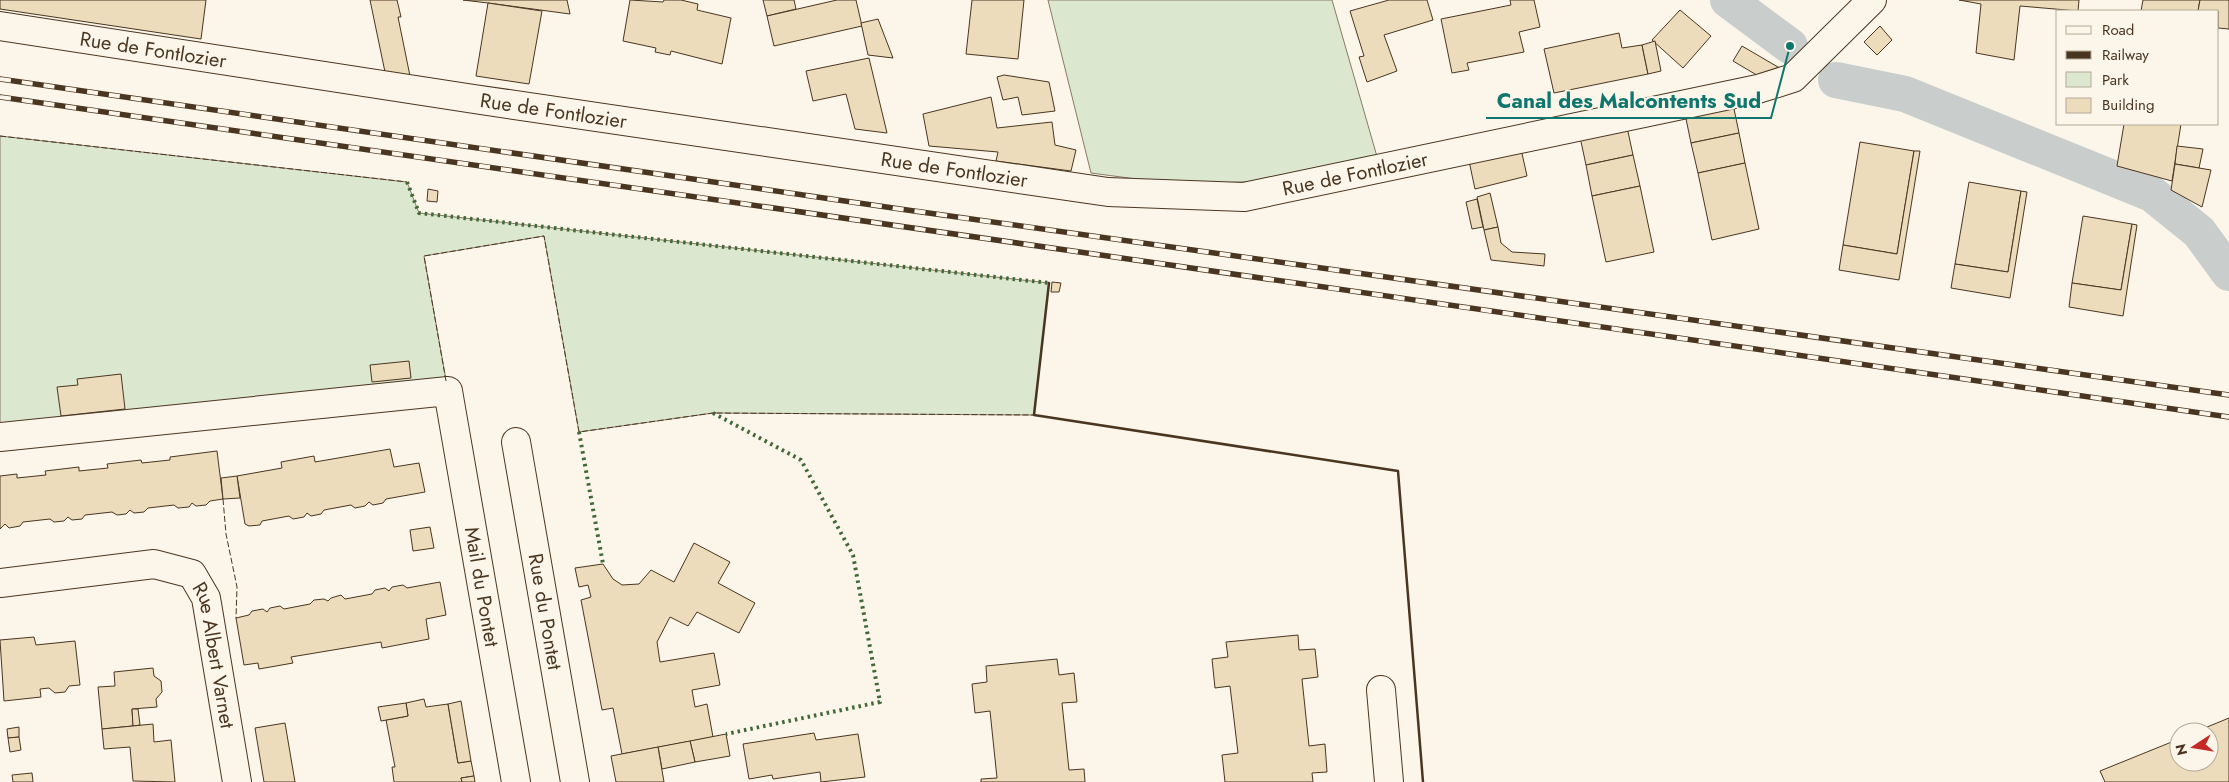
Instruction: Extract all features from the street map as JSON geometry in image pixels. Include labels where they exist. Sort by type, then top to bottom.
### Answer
[{"type":"street","name":"Rue de Fontlozier","points":[[0,26],[474,100],[1108,192],[1244,196],[1758,88],[1793,78],[1872,0]]},
{"type":"street","name":"Mail du Pontet","points":[[0,437],[448,391],[516,782]]},
{"type":"street","name":"Rue du Pontet","points":[[516,442],[575,782]]},
{"type":"street","name":"Rue Albert Varnet","points":[[0,583],[154,564],[192,574],[206,598],[237,782]]},
{"type":"street","points":[[1381,690],[1389,782]]},
{"type":"green space","points":[[1048,0],[1332,0],[1378,160],[1276,181],[1174,184],[1091,173]]},
{"type":"green space","points":[[0,136],[407,182],[419,213],[1049,283],[1034,415],[713,413],[579,432],[544,236],[424,256],[448,391],[0,437]]},
{"type":"building","points":[[0,0],[206,0],[201,39],[0,9]]},
{"type":"building","points":[[370,0],[397,0],[401,17],[398,17],[410,76],[385,72]]},
{"type":"building","points":[[463,0],[567,0],[570,14],[488,3]]},
{"type":"building","points":[[630,0],[663,2],[664,0],[681,0],[698,4],[697,10],[731,18],[722,64],[671,51],[670,55],[655,52],[656,48],[623,41]]},
{"type":"building","points":[[763,0],[794,0],[796,9],[767,16]]},
{"type":"building","points":[[837,0],[856,0],[862,26],[774,46],[767,16]]},
{"type":"building","points":[[972,0],[1024,0],[1018,59],[966,54]]},
{"type":"building","points":[[1389,0],[1427,0],[1433,20],[1384,35],[1397,71],[1367,82],[1359,57],[1364,56],[1350,11]]},
{"type":"building","points":[[1510,0],[1534,0],[1540,27],[1519,32],[1524,52],[1467,63],[1469,70],[1452,73],[1441,19],[1511,5]]},
{"type":"building","points":[[1959,0],[2079,0],[2078,10],[2020,6],[2014,60],[1976,53],[1981,4]]},
{"type":"building","points":[[2143,0],[2200,0],[2198,10],[2141,10]]},
{"type":"building","points":[[2200,0],[2229,0],[2229,29],[2219,28],[2219,10],[2198,10]]},
{"type":"building","points":[[488,3],[542,11],[529,84],[476,76]]},
{"type":"building","points":[[1680,10],[1711,36],[1683,68],[1652,40]]},
{"type":"building","points":[[878,19],[893,58],[868,55],[861,23]]},
{"type":"building","points":[[1880,26],[1892,40],[1877,55],[1864,42]]},
{"type":"building","points":[[1619,33],[1622,48],[1642,45],[1648,74],[1554,93],[1544,49]]},
{"type":"building","points":[[1655,41],[1661,71],[1648,74],[1642,45]]},
{"type":"building","points":[[1742,46],[1783,70],[1760,77],[1733,61]]},
{"type":"building","points":[[869,58],[887,133],[855,129],[846,94],[813,101],[806,71]]},
{"type":"building","points":[[1004,75],[1049,82],[1055,111],[1022,115],[1018,97],[1003,100],[997,77]]},
{"type":"building","points":[[991,97],[997,128],[1052,122],[1055,145],[1076,150],[1071,171],[996,161],[998,152],[929,146],[923,114]]},
{"type":"building","points":[[1733,104],[1739,133],[1691,143],[1685,114]]},
{"type":"building","points":[[2124,125],[2181,125],[2172,181],[2117,166]]},
{"type":"building","points":[[1627,127],[1633,155],[1586,165],[1580,137]]},
{"type":"building","points":[[1739,133],[1745,163],[1698,173],[1691,143]]},
{"type":"building","points":[[1860,142],[1914,151],[1897,254],[1843,245]]},
{"type":"building","points":[[2177,146],[2203,149],[2199,168],[2175,164]]},
{"type":"building","points":[[1521,149],[1527,176],[1475,189],[1469,161]]},
{"type":"building","points":[[1914,151],[1920,151],[1899,280],[1839,270],[1843,245],[1897,254]]},
{"type":"building","points":[[1633,155],[1640,186],[1592,196],[1586,165]]},
{"type":"building","points":[[1745,163],[1759,229],[1712,240],[1698,173]]},
{"type":"building","points":[[2175,164],[2211,170],[2202,207],[2171,190]]},
{"type":"building","points":[[1969,182],[2021,191],[2008,272],[1955,264]]},
{"type":"building","points":[[1640,186],[1654,252],[1606,262],[1592,196]]},
{"type":"building","points":[[428,189],[438,191],[437,202],[427,201]]},
{"type":"building","points":[[2021,191],[2027,192],[2010,298],[1951,288],[1955,264],[2008,272]]},
{"type":"building","points":[[1490,193],[1498,227],[1484,230],[1477,197]]},
{"type":"building","points":[[1477,199],[1483,227],[1472,229],[1466,202]]},
{"type":"building","points":[[2083,216],[2132,224],[2121,290],[2072,283]]},
{"type":"building","points":[[2132,224],[2137,225],[2123,316],[2069,307],[2072,283],[2121,290]]},
{"type":"building","points":[[1498,227],[1501,243],[1512,252],[1545,254],[1544,266],[1491,260],[1484,230]]},
{"type":"building","points":[[1052,282],[1061,283],[1059,292],[1051,292]]},
{"type":"building","points":[[409,361],[411,378],[372,382],[370,365]]},
{"type":"building","points":[[121,374],[125,409],[61,416],[57,387],[78,385],[77,379]]},
{"type":"building","points":[[390,449],[394,467],[419,463],[425,492],[386,499],[383,503],[373,505],[369,502],[365,506],[355,508],[351,505],[324,510],[321,514],[311,516],[307,513],[304,517],[293,519],[289,516],[262,521],[260,525],[249,526],[245,524],[237,476],[282,468],[281,462],[314,456],[315,462]]},
{"type":"building","points":[[217,451],[223,499],[210,501],[206,505],[196,506],[192,503],[189,507],[178,508],[174,505],[148,508],[144,512],[134,513],[130,510],[126,514],[117,515],[112,512],[85,515],[82,519],[72,520],[68,517],[64,521],[54,522],[50,519],[23,522],[20,526],[9,528],[5,524],[0,529],[0,476],[17,474],[17,478],[46,475],[45,471],[79,467],[79,471],[108,468],[107,464],[141,460],[142,463],[170,460],[170,457]]},
{"type":"building","points":[[237,476],[240,498],[223,499],[221,478]]},
{"type":"building","points":[[430,527],[434,548],[413,551],[410,530]]},
{"type":"building","points":[[694,543],[730,562],[718,583],[755,603],[739,633],[697,612],[688,626],[670,617],[657,642],[660,662],[714,653],[720,685],[692,690],[695,707],[707,704],[713,737],[622,754],[613,708],[602,710],[581,600],[591,597],[588,585],[579,587],[575,568],[603,564],[613,579],[622,585],[639,584],[651,570],[674,582]]},
{"type":"building","points":[[440,582],[446,615],[426,619],[429,639],[382,648],[381,642],[291,657],[293,663],[259,669],[258,663],[244,665],[236,618],[249,615],[252,611],[263,609],[267,612],[270,608],[280,606],[284,609],[310,604],[314,600],[324,599],[328,601],[341,595],[345,599],[372,594],[375,590],[385,588],[389,591],[392,587],[403,585],[407,588]]},
{"type":"building","points":[[1298,635],[1299,650],[1315,649],[1318,677],[1302,679],[1309,746],[1325,744],[1327,772],[1312,773],[1313,782],[1225,782],[1222,755],[1238,753],[1230,686],[1215,688],[1212,659],[1228,657],[1226,642]]},
{"type":"building","points":[[34,637],[36,645],[75,641],[80,685],[69,686],[65,692],[55,693],[49,688],[40,689],[41,697],[4,701],[0,640]]},
{"type":"building","points":[[1057,659],[1059,675],[1074,673],[1077,702],[1062,703],[1069,770],[1084,769],[1085,782],[981,782],[981,779],[997,778],[990,711],[975,713],[972,684],[987,682],[986,666]]},
{"type":"building","points":[[153,668],[154,676],[161,681],[162,692],[156,699],[157,707],[132,709],[133,726],[102,729],[98,687],[115,686],[114,672]]},
{"type":"building","points":[[424,699],[426,707],[448,704],[458,763],[471,761],[474,776],[461,778],[462,782],[394,782],[392,767],[395,767],[386,720],[408,716],[406,703]]},
{"type":"building","points":[[461,701],[471,761],[458,763],[448,704]]},
{"type":"building","points":[[406,703],[408,716],[381,721],[378,707]]},
{"type":"building","points":[[132,709],[138,709],[140,725],[133,726]]},
{"type":"building","points":[[2229,718],[2229,782],[2105,782],[2100,771],[2169,743],[2169,772],[2219,772],[2219,722]]},
{"type":"building","points":[[285,723],[295,782],[264,782],[255,728]]},
{"type":"building","points":[[153,724],[154,742],[171,740],[175,782],[133,781],[130,747],[104,749],[102,729]]},
{"type":"building","points":[[19,727],[19,737],[8,738],[7,729]]},
{"type":"building","points":[[814,733],[816,740],[858,734],[865,777],[821,782],[820,772],[773,779],[772,775],[749,779],[743,744]]},
{"type":"building","points":[[726,734],[730,756],[695,762],[690,741]]},
{"type":"building","points":[[19,737],[21,750],[10,752],[8,738]]},
{"type":"building","points":[[690,741],[695,762],[662,769],[658,747]]},
{"type":"building","points":[[658,747],[664,782],[616,782],[611,756]]},
{"type":"building","points":[[32,773],[33,782],[13,782],[12,775]]},
{"type":"building","points":[[474,776],[475,782],[462,782],[461,778]]},
{"type":"waterway","points":[[1728,0],[1790,46]]},
{"type":"waterway","points":[[1836,80],[1905,94],[2152,194],[2199,232],[2229,273]]},
{"type":"railway","points":[[0,79],[907,210],[2229,395]]},
{"type":"railway","points":[[0,97],[2229,417]]},
{"type":"hedge","points":[[407,182],[419,213],[1049,283]]},
{"type":"hedge","points":[[713,413],[801,460],[853,555],[880,702],[726,734]]},
{"type":"hedge","points":[[579,432],[603,564]]},
{"type":"fence","points":[[0,136],[407,182]]},
{"type":"fence","points":[[446,381],[424,256],[544,236],[579,432],[713,413],[1034,415]]},
{"type":"fence","points":[[223,499],[226,534],[237,587],[236,618]]},
{"type":"wall","points":[[1049,283],[1034,415],[1398,471],[1423,782]]},
{"type":"place","name":"Canal des Malcontents Sud","points":[[1790,46]]}]
